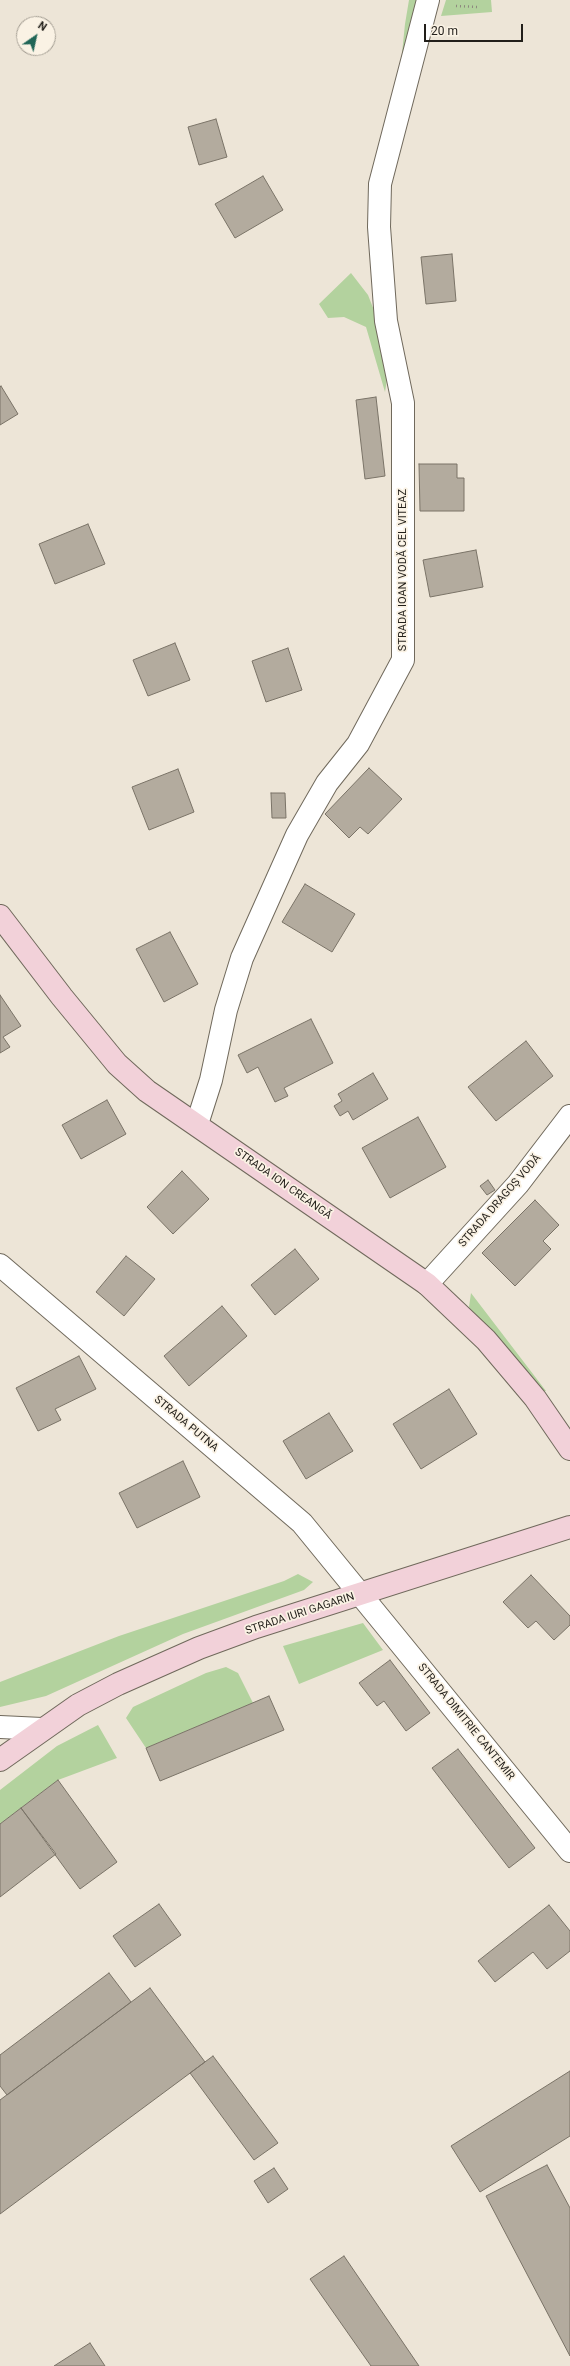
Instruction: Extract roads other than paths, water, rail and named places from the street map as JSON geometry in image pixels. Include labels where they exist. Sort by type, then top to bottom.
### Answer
[{"type":"street","name":"STRADA IOAN VODĂ CEL VITEAZ","points":[[197,1124],[211,1080],[226,1010],[242,958],[297,835],[327,783],[358,744],[403,660],[403,403],[386,321],[379,227],[380,184],[428,0]]},
{"type":"street","name":"STRADA ION CREANGĂ","points":[[0,916],[62,997],[117,1064],[147,1091],[197,1124],[427,1284],[486,1340],[535,1398],[570,1449]]},
{"type":"street","name":"STRADA DRAGOȘ VODĂ","points":[[427,1284],[518,1184],[570,1116]]},
{"type":"street","name":"STRADA PUTNA","points":[[0,1265],[302,1523],[362,1594]]},
{"type":"street","name":"STRADA IURI GAGARIN","points":[[0,1760],[78,1705],[118,1684],[199,1648],[256,1627],[570,1527]]},
{"type":"street","name":"STRADA DIMITRIE CANTEMIR","points":[[362,1594],[570,1851]]},
{"type":"street","points":[[0,1727],[42,1729]]}]
